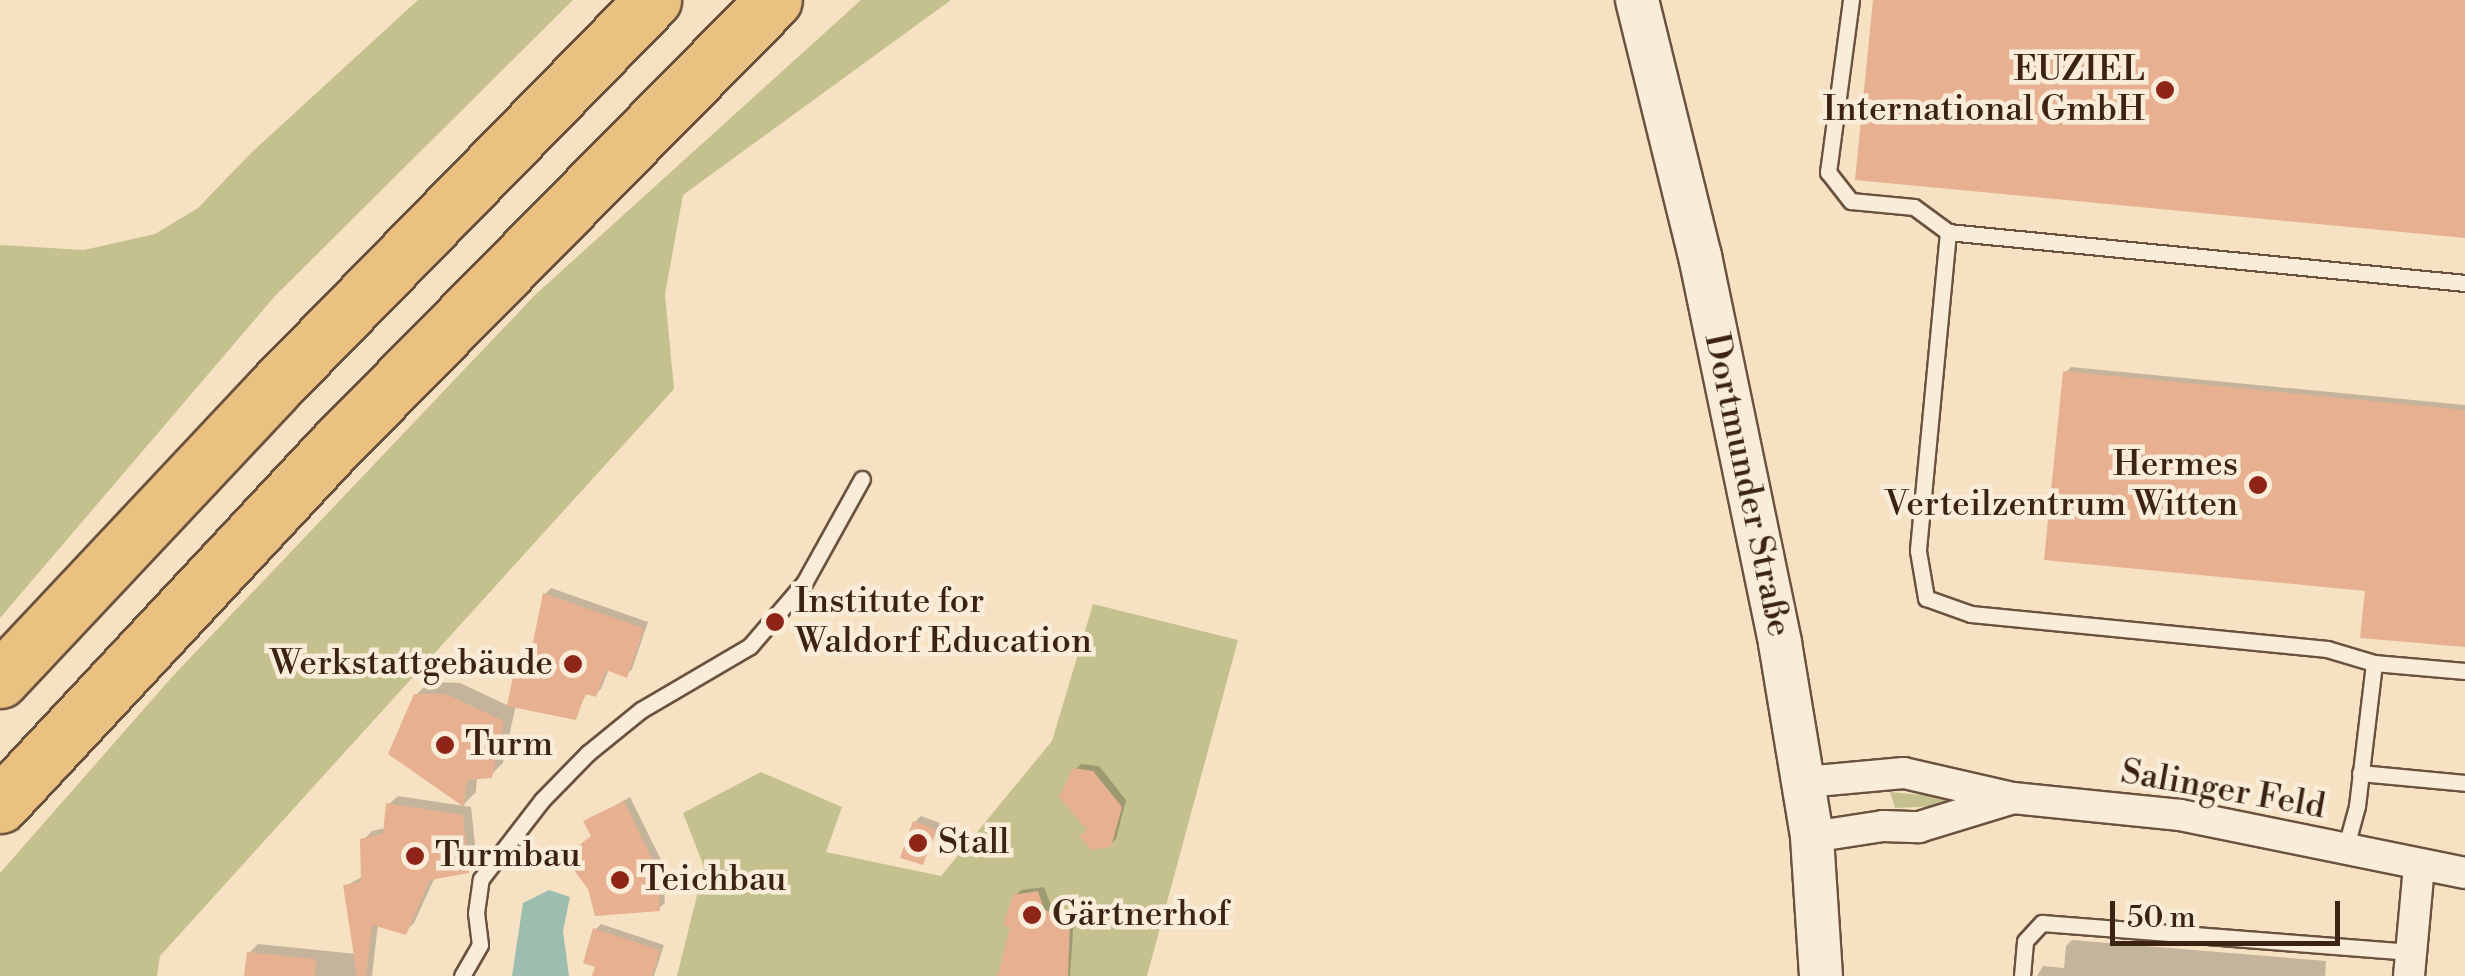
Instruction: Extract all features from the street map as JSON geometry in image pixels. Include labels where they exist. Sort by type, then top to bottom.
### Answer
[{"type":"highway","points":[[0,680],[272,389],[653,0]]},
{"type":"highway","points":[[0,805],[328,452],[774,0]]},
{"type":"main road","name":"Dortmunder Straße","points":[[1638,0],[1700,256],[1806,782],[1821,976]]},
{"type":"street","name":"Salinger Feld","points":[[1806,782],[1904,773],[2012,798],[2180,815],[2465,873]]},
{"type":"street","name":"Salinger Feld","points":[[1812,836],[1882,826],[1919,826],[2012,798]]},
{"type":"street","points":[[2410,964],[2419,866]]},
{"type":"lane","points":[[1851,0],[1828,172],[1851,200],[1914,207],[1948,232],[2465,283]]},
{"type":"lane","points":[[1948,232],[1918,551],[1926,598],[1971,614],[2327,649],[2374,663],[2465,671]]},
{"type":"lane","points":[[462,976],[480,945],[476,913],[482,880],[542,800],[588,753],[641,710],[750,646],[804,584],[862,479]]},
{"type":"lane","points":[[2346,850],[2374,663]]},
{"type":"lane","points":[[2360,773],[2465,783]]},
{"type":"lane","points":[[2022,976],[2024,942],[2042,923],[2410,964]]},
{"type":"shaded area","points":[[418,0],[573,0],[275,296],[0,618],[0,245],[84,250],[155,234],[198,208],[250,154]]},
{"type":"shaded area","points":[[861,0],[951,0],[683,195],[665,294],[674,389],[160,956],[157,976],[0,976],[0,873],[172,677],[536,294]]},
{"type":"shaded area","points":[[1093,604],[1238,640],[1147,976],[677,976],[704,867],[683,813],[761,772],[842,807],[826,852],[941,876],[1052,741]]},
{"type":"shaded area","points":[[1890,792],[1944,797],[1950,801],[1942,806],[1895,808]]},
{"type":"shaded area","points":[[549,890],[570,897],[563,931],[569,976],[512,976],[523,903]]},
{"type":"building","name":"EUZIEL International GmbH","points":[[1873,0],[2465,0],[2465,238],[1855,180]]},
{"type":"building","name":"Hermes Verteilzentrum Witten","points":[[2063,371],[2465,410],[2465,647],[2360,638],[2365,591],[2044,560]]},
{"type":"building","name":"Werkstattgebäude","points":[[543,593],[644,628],[627,678],[606,670],[596,697],[585,694],[576,720],[507,706],[517,656],[530,657]]},
{"type":"building","name":"Turm","points":[[414,694],[446,694],[504,721],[492,778],[467,780],[464,807],[388,754]]},
{"type":"building","points":[[1073,768],[1093,771],[1122,807],[1111,847],[1091,850],[1079,836],[1087,830],[1059,797]]},
{"type":"building","name":"Teichbau","points":[[624,801],[657,869],[660,911],[595,916],[588,889],[564,857],[591,836],[583,821]]},
{"type":"building","name":"Turmbau","points":[[386,803],[463,815],[469,873],[430,880],[406,935],[372,925],[366,976],[357,976],[343,885],[361,882],[360,839],[383,834]]},
{"type":"building","name":"Stall","points":[[913,821],[936,829],[923,865],[900,858]]},
{"type":"building","points":[[1038,891],[1044,909],[1070,922],[1068,976],[998,976],[1010,927],[1003,925],[1013,895]]},
{"type":"building","points":[[593,928],[660,950],[652,976],[592,976],[595,967],[583,963]]},
{"type":"building","points":[[247,952],[316,959],[315,976],[244,976]]},
{"type":"place","name":"EUZIEL International GmbH","points":[[2165,90]]},
{"type":"place","name":"Hermes Verteilzentrum Witten","points":[[2258,485]]},
{"type":"place","name":"Institute for Waldorf Education","points":[[775,622]]},
{"type":"place","name":"Werkstattgebäude","points":[[573,664]]},
{"type":"place","name":"Turm","points":[[445,745]]},
{"type":"place","name":"Stall","points":[[918,843]]},
{"type":"place","name":"Turmbau","points":[[415,856]]},
{"type":"place","name":"Teichbau","points":[[620,880]]},
{"type":"place","name":"Gärtnerhof","points":[[1032,915]]}]
